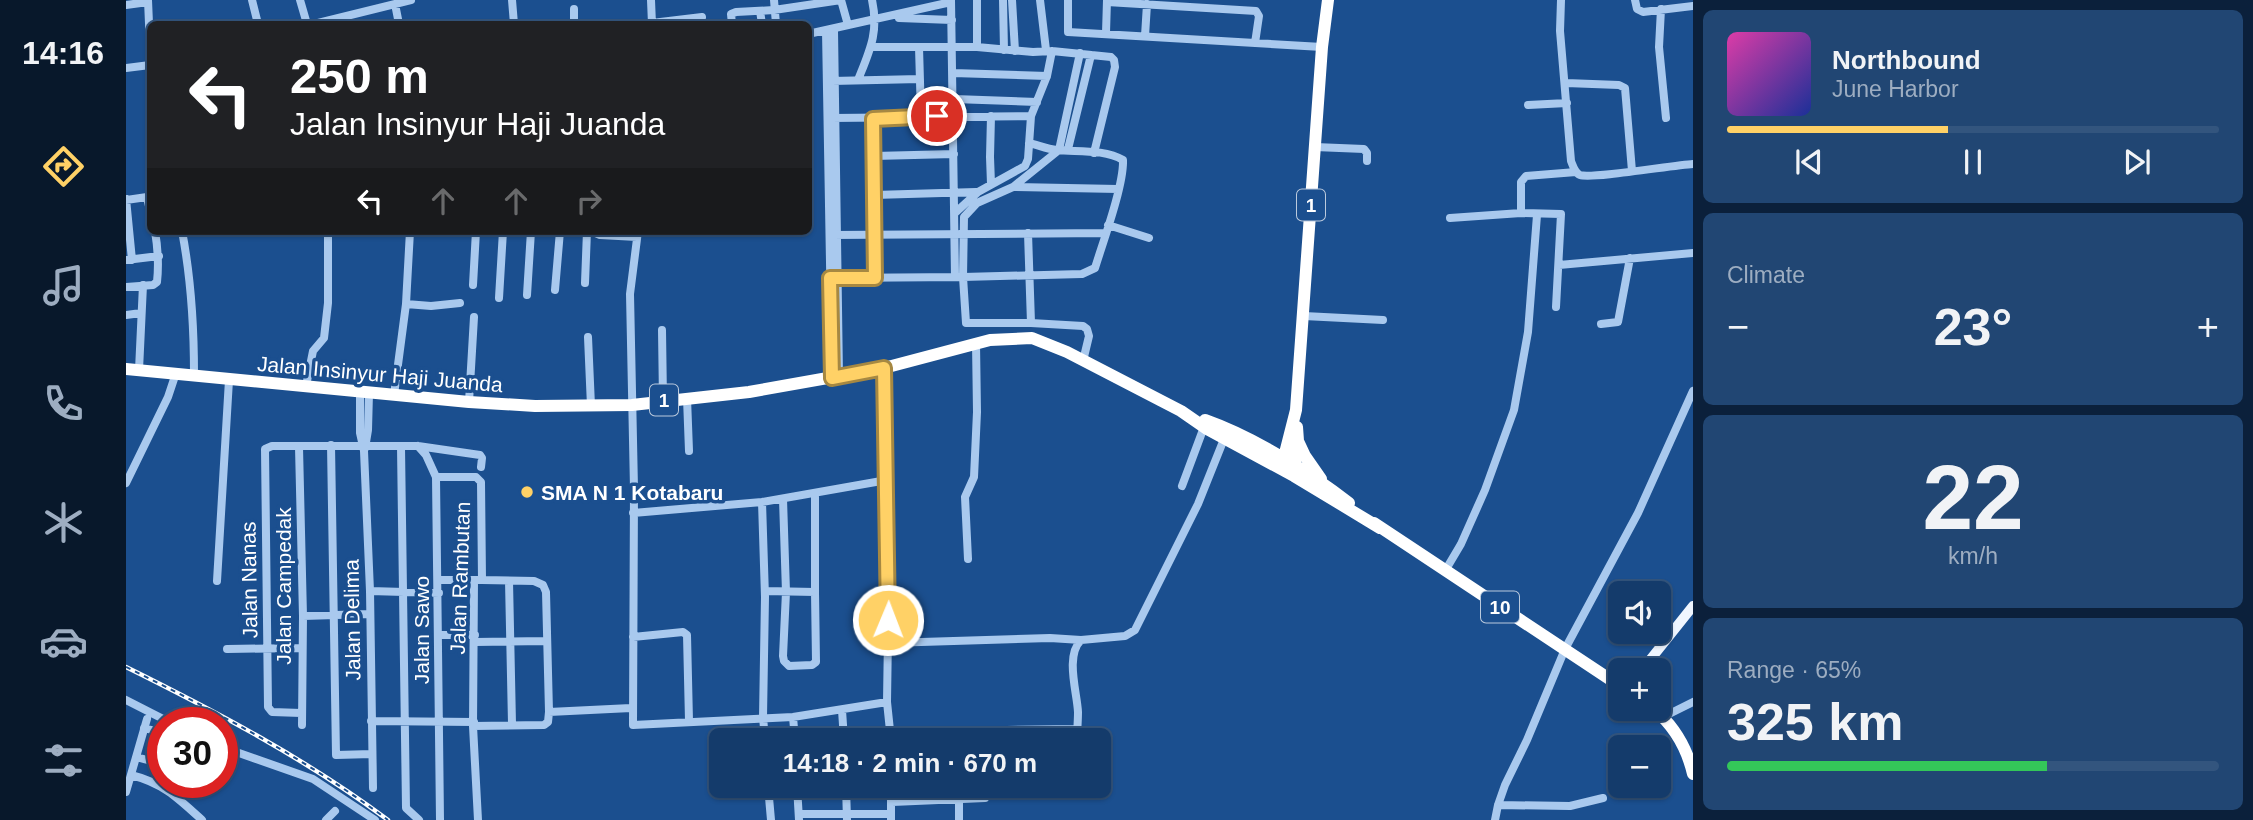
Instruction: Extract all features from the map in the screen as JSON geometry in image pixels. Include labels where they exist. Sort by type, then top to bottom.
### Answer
[{"type":"highway","name":"1","points":[[1288,467],[1294,439],[1322,47],[1328,0]]},
{"type":"highway","name":"Jalan Insinyur Haji Juanda","points":[[132,370],[194,374],[364,393],[535,406],[632,405],[749,392],[836,378],[976,343],[1007,338],[1032,338],[1270,452],[1288,467]]},
{"type":"highway","name":"Jalan Insinyur Haji Juanda","points":[[1181,411],[1224,439],[1288,467]]},
{"type":"highway","points":[[1270,452],[1282,449],[1294,439],[1324,484]]},
{"type":"highway","name":"10","points":[[1288,467],[1324,484],[1380,528]]},
{"type":"highway","name":"10","points":[[1288,467],[1608,678]]},
{"type":"highway","points":[[1664,721],[1684,748],[1693,774]]},
{"type":"main road","points":[[1652,658],[1693,606]]},
{"type":"street","points":[[252,0],[257,21]]},
{"type":"street","points":[[300,0],[306,21]]},
{"type":"street","points":[[325,21],[411,0]]},
{"type":"street","points":[[512,0],[514,21]]},
{"type":"street","points":[[651,0],[652,21]]},
{"type":"street","points":[[774,0],[776,21]]},
{"type":"street","points":[[732,21],[733,13],[841,0],[848,25]]},
{"type":"street","points":[[858,80],[871,47],[876,21],[872,0]]},
{"type":"street","points":[[977,0],[977,47]]},
{"type":"street","points":[[1003,0],[1004,50]]},
{"type":"street","points":[[1012,0],[1015,51]]},
{"type":"street","points":[[955,213],[978,192],[1025,166],[1028,159],[1031,116],[1046,76],[1049,51],[1041,0]]},
{"type":"street","points":[[1068,0],[1068,32],[1322,47]]},
{"type":"street","points":[[1561,0],[1560,31],[1571,161],[1576,172]]},
{"type":"street","points":[[1635,0],[1637,9],[1643,12],[1693,6]]},
{"type":"street","points":[[126,5],[148,1],[149,21]]},
{"type":"street","points":[[812,33],[876,21],[951,1],[955,213],[959,234],[959,277],[966,323],[1031,323],[1086,327],[1089,336],[1083,361]]},
{"type":"street","points":[[1106,33],[1107,1],[1143,2],[1256,11],[1259,16],[1255,43]]},
{"type":"street","points":[[1143,2],[1145,36]]},
{"type":"street","points":[[391,3],[398,21]]},
{"type":"street","points":[[574,9],[574,21]]},
{"type":"street","points":[[1661,9],[1659,47],[1666,118]]},
{"type":"street","points":[[760,11],[762,21]]},
{"type":"street","points":[[673,21],[702,17]]},
{"type":"street","points":[[887,18],[952,20]]},
{"type":"street","points":[[830,30],[836,378]]},
{"type":"street","points":[[871,47],[977,47],[1111,57],[1115,67],[1094,153]]},
{"type":"street","points":[[919,47],[921,116]]},
{"type":"street","points":[[959,234],[964,217],[971,207],[1013,187],[1059,150],[1080,53]]},
{"type":"street","points":[[1069,149],[1091,55]]},
{"type":"street","points":[[126,68],[147,65]]},
{"type":"street","points":[[953,73],[1046,76]]},
{"type":"street","points":[[831,80],[920,79]]},
{"type":"street","points":[[1566,83],[1619,85],[1625,88],[1632,171]]},
{"type":"street","points":[[954,99],[1037,102]]},
{"type":"street","points":[[1528,104],[1567,103]]},
{"type":"street","points":[[991,116],[991,184]]},
{"type":"street","points":[[831,118],[1031,116]]},
{"type":"street","points":[[873,119],[875,278]]},
{"type":"street","points":[[834,278],[1030,276],[1090,272],[1095,268],[1107,229],[1123,160],[1029,143]]},
{"type":"street","points":[[1315,147],[1364,149],[1367,161]]},
{"type":"street","points":[[874,156],[954,153]]},
{"type":"street","points":[[1521,214],[1521,182],[1526,176],[1576,172],[1583,176],[1693,163]]},
{"type":"street","points":[[1013,187],[1118,189]]},
{"type":"street","points":[[874,195],[978,192]]},
{"type":"street","points":[[147,197],[126,200],[129,260],[159,256]]},
{"type":"street","points":[[1450,218],[1559,213],[1562,216],[1556,307]]},
{"type":"street","points":[[1445,571],[1461,544],[1485,490],[1514,410],[1528,332],[1537,215]]},
{"type":"street","points":[[833,235],[1028,233],[1107,229],[1149,238]]},
{"type":"street","points":[[1028,233],[1031,323]]},
{"type":"street","points":[[126,287],[153,285],[157,282],[159,256],[156,235]]},
{"type":"street","points":[[183,235],[193,328],[194,374]]},
{"type":"street","points":[[306,386],[313,351],[324,338],[328,303],[328,235]]},
{"type":"street","points":[[394,395],[406,303],[411,235]]},
{"type":"street","points":[[473,285],[476,235]]},
{"type":"street","points":[[499,298],[503,235]]},
{"type":"street","points":[[527,295],[531,235]]},
{"type":"street","points":[[555,290],[560,235]]},
{"type":"street","points":[[585,283],[589,235]]},
{"type":"street","points":[[637,235],[630,294],[634,513],[633,725],[793,717],[887,702]]},
{"type":"street","points":[[1559,265],[1693,253]]},
{"type":"street","points":[[1601,324],[1618,322],[1630,258]]},
{"type":"street","points":[[132,370],[143,285]]},
{"type":"street","points":[[406,303],[431,306],[460,303]]},
{"type":"street","points":[[126,315],[141,313]]},
{"type":"street","points":[[1304,316],[1383,320]]},
{"type":"street","points":[[469,401],[474,317]]},
{"type":"street","points":[[662,330],[663,400]]},
{"type":"street","points":[[588,337],[591,406]]},
{"type":"street","points":[[968,559],[965,497],[974,477],[976,343]]},
{"type":"street","points":[[884,368],[889,643],[887,702],[890,728]]},
{"type":"street","points":[[126,483],[168,397],[176,373]]},
{"type":"street","points":[[217,581],[229,380]]},
{"type":"street","points":[[1495,820],[1498,804],[1565,649],[1638,513],[1693,391]]},
{"type":"street","name":"Jalan Delima","points":[[364,393],[373,788]]},
{"type":"street","points":[[687,398],[689,451]]},
{"type":"street","points":[[1182,486],[1203,427]]},
{"type":"street","points":[[889,643],[1050,638],[1081,640],[1125,636],[1135,630],[1198,504],[1224,439]]},
{"type":"street","name":"Jalan Nanas","points":[[299,447],[269,446],[265,449],[270,710],[300,713]]},
{"type":"street","points":[[331,446],[336,755],[372,754]]},
{"type":"street","points":[[299,447],[418,446],[480,456],[481,467]]},
{"type":"street","name":"Jalan Sawo","points":[[418,446],[426,455],[436,477],[440,820]]},
{"type":"street","name":"Jalan Campedak","points":[[299,447],[303,616],[300,713],[302,725]]},
{"type":"street","points":[[401,447],[406,808],[419,820]]},
{"type":"street","name":"Jalan Rambutan","points":[[436,477],[477,477],[481,482],[474,724],[478,820]]},
{"type":"street","points":[[634,513],[762,502],[887,480]]},
{"type":"street","points":[[783,499],[786,592],[784,661],[789,666],[812,665],[816,662],[815,494]]},
{"type":"street","points":[[762,502],[765,591],[764,728]]},
{"type":"street","points":[[371,720],[544,725],[548,722],[543,585],[534,580],[439,580]]},
{"type":"street","points":[[509,581],[512,724]]},
{"type":"street","points":[[370,591],[439,593]]},
{"type":"street","points":[[765,591],[815,592]]},
{"type":"street","points":[[303,616],[369,614]]},
{"type":"street","points":[[633,636],[682,632],[687,635],[689,722]]},
{"type":"street","points":[[439,635],[511,642],[547,641]]},
{"type":"street","points":[[1077,728],[1074,658],[1077,643],[1081,640]]},
{"type":"street","points":[[226,649],[301,648]]},
{"type":"street","points":[[126,700],[147,711]]},
{"type":"street","points":[[1671,709],[1693,702]]},
{"type":"street","points":[[549,712],[631,708]]},
{"type":"street","points":[[842,710],[843,728]]},
{"type":"street","points":[[793,717],[794,728]]},
{"type":"street","points":[[126,791],[145,723],[147,724]]},
{"type":"street","points":[[238,753],[313,779],[374,820]]},
{"type":"street","points":[[136,757],[147,760]]},
{"type":"street","points":[[131,775],[147,779],[171,791],[202,820]]},
{"type":"street","points":[[769,798],[771,820]]},
{"type":"street","points":[[798,798],[799,817],[891,817],[892,798]]},
{"type":"street","points":[[846,798],[847,817]]},
{"type":"street","points":[[892,802],[985,798]]},
{"type":"street","points":[[1498,804],[1570,806],[1603,798]]},
{"type":"street","points":[[959,799],[959,820]]},
{"type":"street","points":[[326,820],[335,811]]},
{"type":"railway","points":[[126,667],[260,737],[388,820]]},
{"type":"place","name":"SMA N 1 Kotabaru","points":[[527,492]]},
{"type":"route","points":[[888,620],[884,368],[832,378],[830,278],[875,278],[873,119],[937,116]]}]
